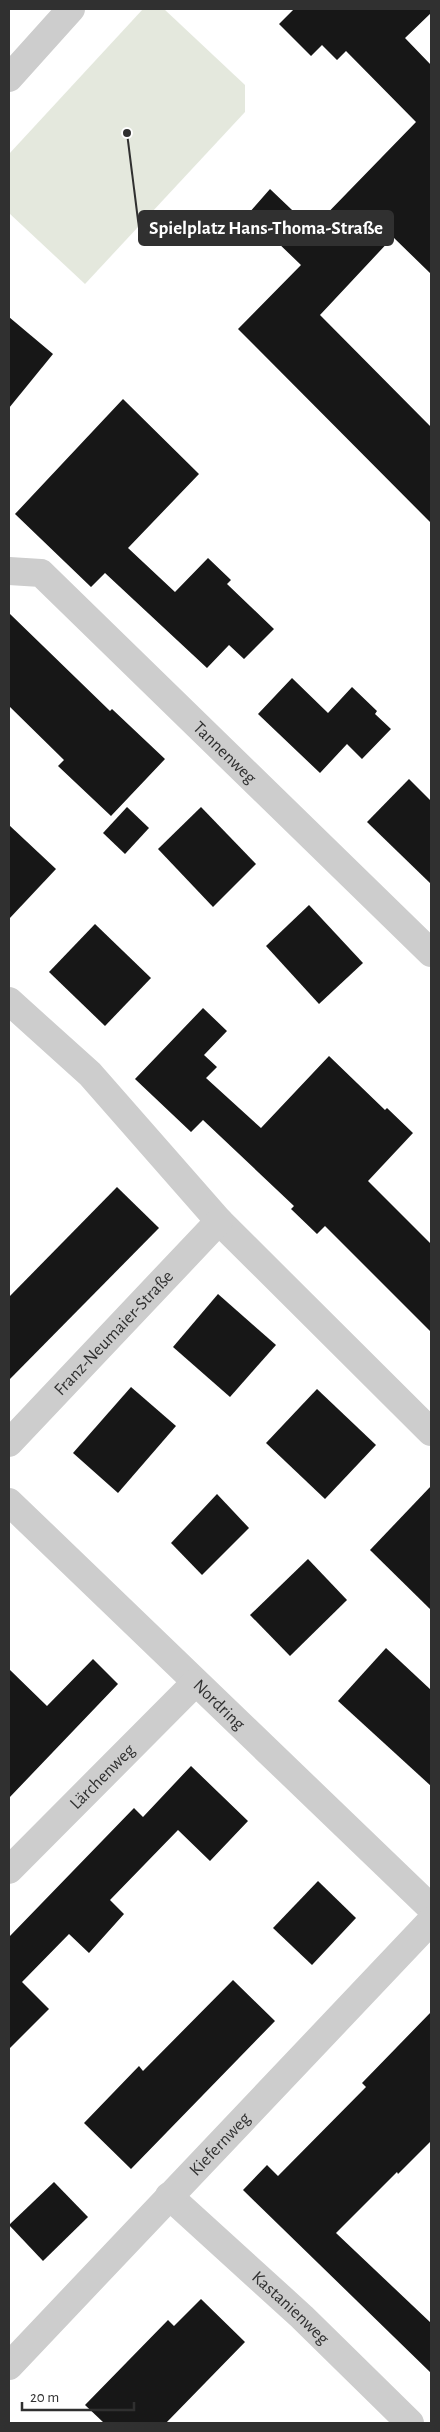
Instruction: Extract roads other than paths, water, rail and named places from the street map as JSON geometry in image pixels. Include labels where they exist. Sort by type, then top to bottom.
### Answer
[{"type":"street","points":[[9,78],[71,9]]},
{"type":"street","name":"Tannenweg","points":[[9,571],[41,573],[431,953]]},
{"type":"street","points":[[9,1001],[90,1074],[219,1221],[431,1432]]},
{"type":"street","name":"Franz-Neumaier-Straße","points":[[9,1443],[219,1221]]},
{"type":"street","name":"Nordring","points":[[9,1502],[431,1908]]},
{"type":"street","name":"Lärchenweg","points":[[9,1870],[195,1683]]},
{"type":"street","name":"Kiefernweg","points":[[9,2366],[431,1921]]},
{"type":"street","name":"Kastanienweg","points":[[169,2196],[302,2317],[410,2423]]},
{"type":"place","name":"Spielplatz Hans-Thoma-Straße","points":[[127,133]]}]
